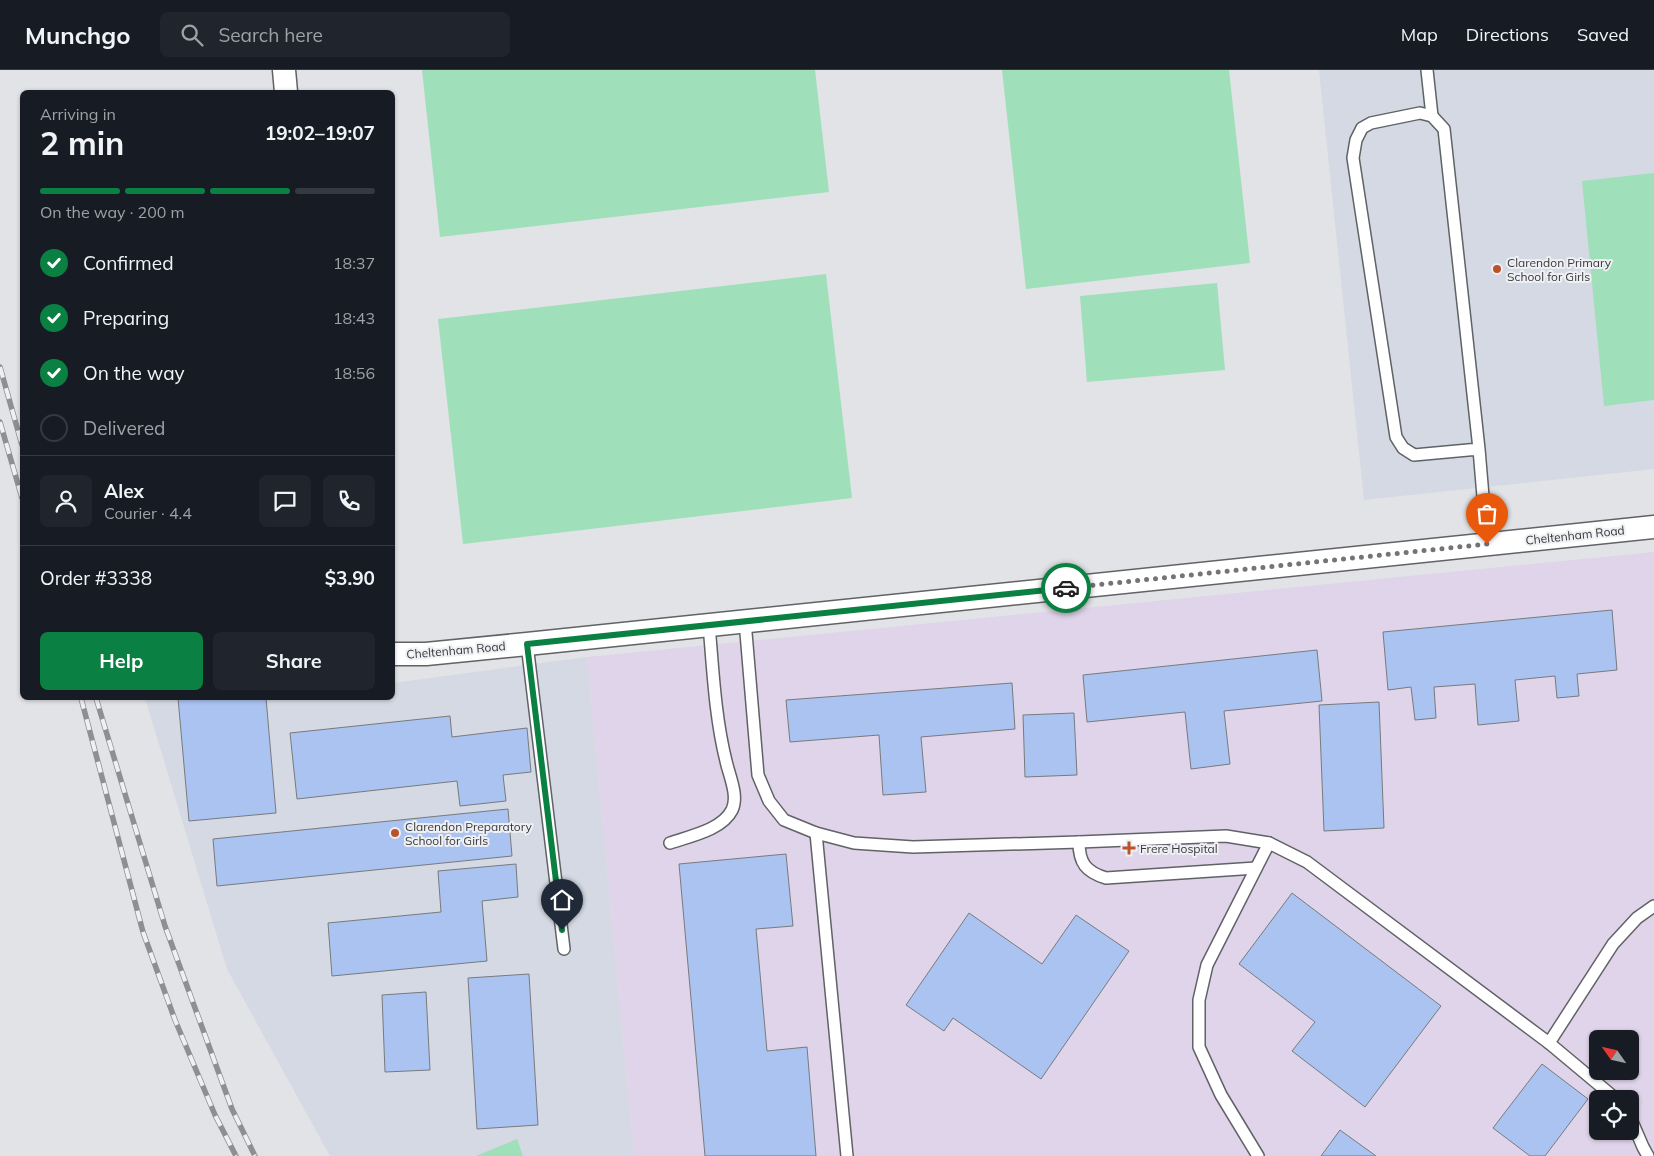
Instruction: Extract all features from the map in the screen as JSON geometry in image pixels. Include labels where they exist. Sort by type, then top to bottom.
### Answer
[{"type":"street","points":[[284,70],[286,90]]},
{"type":"street","name":"Cheltenham Road","points":[[395,654],[426,654],[527,644],[1654,527]]},
{"type":"lane","points":[[1427,70],[1432,116]]},
{"type":"lane","points":[[1479,450],[1414,455],[1403,448],[1396,437],[1353,158],[1356,140],[1362,128],[1371,123],[1420,113],[1432,116],[1444,129],[1479,450],[1487,544]]},
{"type":"lane","points":[[745,621],[758,775],[769,801],[784,820],[816,833],[854,843],[913,847],[1226,836],[1269,843],[1307,862],[1549,1042],[1605,1090]]},
{"type":"lane","points":[[670,843],[704,833],[732,810],[735,800],[721,736],[709,625]]},
{"type":"lane","points":[[527,644],[564,949]]},
{"type":"lane","points":[[816,833],[847,1156]]},
{"type":"lane","points":[[1079,842],[1079,856],[1083,864],[1097,875],[1106,878],[1256,868]]},
{"type":"lane","points":[[1258,1156],[1221,1095],[1199,1047],[1199,1000],[1207,965],[1269,843]]},
{"type":"lane","points":[[1549,1042],[1613,944],[1637,918],[1654,906]]},
{"type":"lane","points":[[1638,1140],[1643,1153]]},
{"type":"shaded area","name":"Clarendon Primary School for Girls","points":[[1319,70],[1654,70],[1654,469],[1364,500]]},
{"type":"shaded area","name":"Frere Hospital","points":[[1654,552],[1654,1156],[634,1156],[587,657]]},
{"type":"shaded area","name":"Clarendon Preparatory School for Girls","points":[[587,657],[634,1156],[330,1156],[227,969],[146,700],[395,700],[395,683]]},
{"type":"green space","points":[[422,70],[815,70],[829,192],[440,237]]},
{"type":"green space","points":[[1002,70],[1229,70],[1250,263],[1026,289]]},
{"type":"green space","points":[[1654,173],[1654,400],[1604,406],[1582,181]]},
{"type":"green space","points":[[826,274],[852,498],[463,544],[438,319]]},
{"type":"green space","points":[[1217,283],[1225,370],[1087,382],[1080,296]]},
{"type":"green space","points":[[517,1139],[523,1156],[476,1156]]},
{"type":"building","points":[[1612,610],[1617,670],[1577,674],[1579,696],[1557,698],[1555,676],[1515,680],[1519,721],[1478,725],[1475,684],[1434,687],[1436,718],[1415,720],[1411,687],[1388,690],[1383,632]]},
{"type":"building","points":[[1317,650],[1322,701],[1224,711],[1230,764],[1191,769],[1185,712],[1087,722],[1083,675]]},
{"type":"building","points":[[1012,683],[1015,729],[921,737],[926,792],[883,795],[879,735],[790,742],[786,700]]},
{"type":"building","points":[[178,700],[266,700],[276,813],[189,821]]},
{"type":"building","points":[[1379,702],[1384,828],[1324,831],[1319,705]]},
{"type":"building","points":[[1074,713],[1077,775],[1025,777],[1023,715]]},
{"type":"building","points":[[450,716],[452,737],[527,728],[531,772],[503,775],[506,801],[460,806],[457,781],[297,799],[290,733]]},
{"type":"building","points":[[508,809],[512,856],[217,886],[213,839]]},
{"type":"building","points":[[786,854],[793,926],[756,929],[767,1051],[807,1047],[816,1156],[705,1156],[679,864]]},
{"type":"building","points":[[516,864],[518,897],[482,901],[487,961],[332,976],[328,923],[441,912],[438,871]]},
{"type":"building","points":[[1292,893],[1441,1006],[1365,1107],[1292,1051],[1315,1022],[1239,964]]},
{"type":"building","points":[[969,913],[1042,964],[1076,915],[1129,951],[1041,1079],[953,1018],[944,1031],[906,1005]]},
{"type":"building","points":[[529,974],[538,1125],[477,1129],[468,978]]},
{"type":"building","points":[[426,992],[430,1070],[385,1072],[382,995]]},
{"type":"building","points":[[1542,1064],[1588,1099],[1545,1156],[1530,1156],[1493,1128]]},
{"type":"building","points":[[1340,1130],[1376,1156],[1321,1156]]},
{"type":"railway","points":[[0,367],[20,438]]},
{"type":"railway","points":[[0,422],[20,491]]},
{"type":"railway","points":[[82,700],[143,932],[175,1020],[215,1115],[236,1156]]},
{"type":"railway","points":[[97,700],[165,926],[232,1109],[255,1156]]},
{"type":"way so far","points":[[1066,588],[1487,544]]},
{"type":"place","name":"Clarendon Primary School for Girls","points":[[1497,269]]},
{"type":"place","name":"Clarendon Preparatory School for Girls","points":[[395,833]]},
{"type":"place","name":"Frere Hospital","points":[[1129,848]]},
{"type":"route","points":[[562,930],[527,644],[1066,588]]}]
